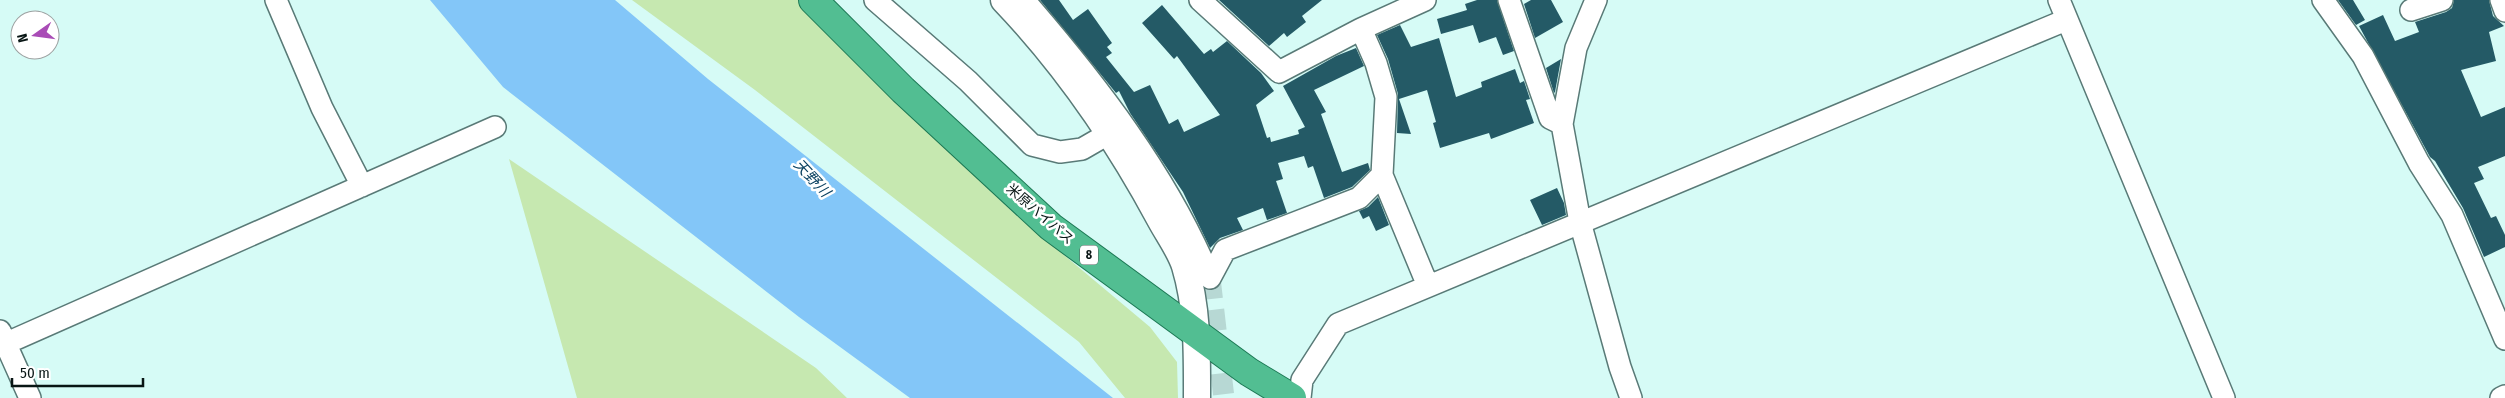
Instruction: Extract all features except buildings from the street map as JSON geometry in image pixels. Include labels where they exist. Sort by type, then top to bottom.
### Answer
[{"type":"highway","name":"米原バイパス","points":[[813,0],[903,90],[1051,227],[1249,372],[1292,398]]},
{"type":"street","points":[[276,0],[322,108],[362,186]]},
{"type":"street","points":[[875,0],[968,81],[1032,145],[1060,152],[1082,150],[1108,134]]},
{"type":"street","points":[[1004,0],[1036,34],[1108,134],[1152,205],[1184,265],[1196,333],[1196,398]]},
{"type":"street","points":[[1024,0],[1144,153],[1195,242],[1210,278],[1225,250],[1359,198],[1382,175]]},
{"type":"street","points":[[1200,0],[1279,72],[1361,29],[1426,0]]},
{"type":"street","points":[[1509,0],[1550,118],[1562,124]]},
{"type":"street","points":[[1596,0],[1576,48],[1562,124],[1580,222],[1620,367],[1631,398]]},
{"type":"street","points":[[2323,0],[2363,56],[2419,163],[2452,215],[2505,338]]},
{"type":"street","points":[[2410,10],[2442,0]]},
{"type":"street","points":[[2501,0],[2505,11]]},
{"type":"street","points":[[1300,398],[1302,380],[1338,324],[1580,222],[2062,10],[2224,398]]},
{"type":"street","points":[[1361,29],[1376,63],[1386,96],[1382,175],[1428,286]]},
{"type":"street","points":[[30,398],[2,340],[495,127]]},
{"type":"street","points":[[2501,398],[2505,396]]},
{"type":"green space","points":[[632,0],[800,0],[861,69],[1015,214],[1150,327],[1177,362],[1178,398],[1125,398],[1079,342],[755,90]]},
{"type":"green space","points":[[509,159],[816,368],[847,398],[577,398]]},
{"type":"water","name":"天野川","points":[[430,0],[615,0],[708,79],[1113,398],[910,398],[799,317],[503,87]]},
{"type":"tunnel","points":[[1210,278],[1224,398]]}]
